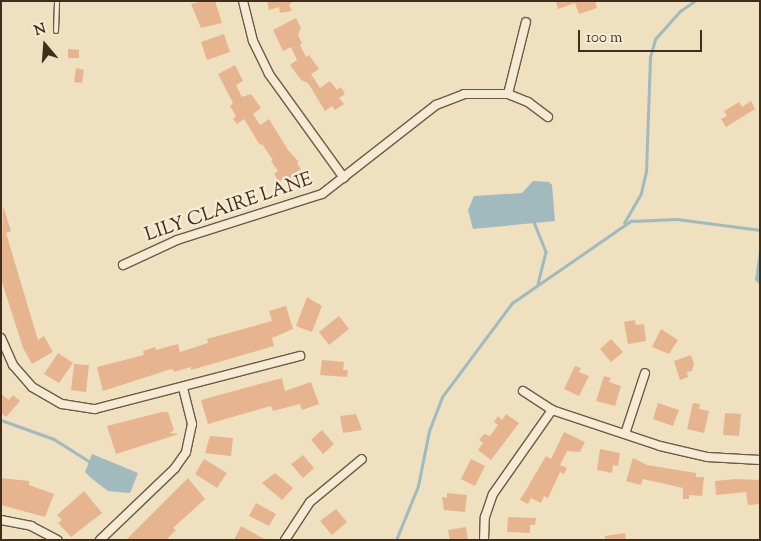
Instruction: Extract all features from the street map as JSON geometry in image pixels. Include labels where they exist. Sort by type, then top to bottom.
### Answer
[{"type":"street","points":[[243,1],[253,41],[269,74],[344,178]]},
{"type":"street","points":[[508,94],[526,22]]},
{"type":"street","name":"LILY CLAIRE LANE","points":[[123,265],[177,240],[322,194],[436,105],[464,94],[508,94],[528,102],[548,117]]},
{"type":"street","points":[[1,338],[13,364],[25,380],[50,399],[74,407],[111,407],[300,356]]},
{"type":"street","points":[[625,434],[645,373]]},
{"type":"street","points":[[100,540],[175,468],[186,452],[192,424],[183,388]]},
{"type":"street","points":[[523,391],[552,410],[625,434],[707,457],[760,460]]},
{"type":"street","points":[[484,540],[485,517],[493,494],[552,410]]},
{"type":"street","points":[[285,540],[310,502],[362,458]]},
{"type":"street","points":[[1,520],[31,526],[57,540]]},
{"type":"lane","points":[[56,32],[57,1]]},
{"type":"water","points":[[533,181],[549,182],[552,185],[555,221],[473,229],[468,210],[474,196],[522,193]]},
{"type":"water","points":[[760,243],[760,285],[755,280]]},
{"type":"water","points":[[92,454],[138,473],[130,493],[108,491],[85,472]]},
{"type":"building","points":[[215,1],[222,23],[201,28],[191,4]]},
{"type":"building","points":[[267,1],[293,1],[289,5],[292,11],[280,13],[279,7],[269,10]]},
{"type":"building","points":[[556,1],[595,1],[597,8],[579,14],[575,3],[558,9]]},
{"type":"building","points":[[296,18],[301,28],[298,35],[302,43],[300,45],[306,57],[309,55],[319,69],[311,74],[320,88],[330,81],[337,90],[341,87],[345,94],[339,98],[344,104],[335,110],[332,106],[325,111],[308,83],[301,80],[290,65],[297,60],[291,47],[283,51],[273,30]]},
{"type":"building","points":[[224,34],[230,52],[207,60],[201,42]]},
{"type":"building","points":[[68,49],[79,50],[79,58],[68,58]]},
{"type":"building","points":[[235,65],[243,81],[236,85],[242,97],[251,94],[261,108],[253,114],[260,125],[269,119],[288,150],[299,162],[297,163],[301,169],[293,174],[297,178],[289,183],[286,177],[279,182],[274,174],[278,171],[271,161],[273,160],[262,144],[260,145],[244,119],[237,124],[233,119],[236,116],[230,106],[233,103],[218,74]]},
{"type":"building","points":[[76,68],[84,70],[82,83],[74,82]]},
{"type":"building","points":[[751,101],[755,109],[726,127],[721,119],[727,116],[724,111],[739,102],[742,107]]},
{"type":"building","points":[[3,206],[11,231],[6,233],[38,340],[44,336],[53,352],[32,364],[23,348],[1,279]]},
{"type":"building","points":[[307,297],[322,306],[312,332],[296,326]]},
{"type":"building","points":[[286,306],[293,329],[272,338],[274,346],[191,370],[191,367],[174,372],[173,369],[168,370],[103,391],[97,367],[144,355],[143,351],[155,347],[156,350],[178,344],[180,352],[208,343],[207,339],[272,321],[269,311]]},
{"type":"building","points":[[339,316],[349,329],[329,345],[319,332]]},
{"type":"building","points":[[635,320],[636,325],[644,324],[646,341],[628,344],[624,322]]},
{"type":"building","points":[[661,329],[678,340],[669,354],[652,347]]},
{"type":"building","points":[[611,339],[623,352],[611,362],[600,349]]},
{"type":"building","points":[[58,353],[73,363],[59,383],[44,374]]},
{"type":"building","points":[[691,355],[694,363],[692,371],[687,372],[688,377],[680,380],[674,361]]},
{"type":"building","points":[[322,360],[344,362],[343,370],[348,370],[347,377],[320,375]]},
{"type":"building","points":[[74,364],[89,365],[86,392],[71,390]]},
{"type":"building","points":[[575,366],[581,368],[579,372],[589,376],[579,396],[564,389]]},
{"type":"building","points":[[604,376],[611,378],[609,382],[621,386],[615,406],[596,401]]},
{"type":"building","points":[[282,378],[285,391],[311,382],[319,404],[302,410],[300,404],[273,411],[271,406],[208,424],[201,400]]},
{"type":"building","points":[[1,394],[9,400],[13,395],[20,401],[6,417],[1,413]]},
{"type":"building","points":[[658,403],[679,410],[673,426],[653,419]]},
{"type":"building","points":[[693,403],[700,404],[699,409],[709,411],[704,433],[687,429]]},
{"type":"building","points":[[168,412],[174,430],[170,433],[179,434],[116,454],[107,426]]},
{"type":"building","points":[[725,413],[741,414],[739,436],[723,435]]},
{"type":"building","points":[[356,414],[362,430],[343,433],[340,416]]},
{"type":"building","points":[[506,414],[519,423],[491,460],[478,450],[483,443],[479,440],[484,434],[490,436],[498,425],[494,422],[498,416],[502,420]]},
{"type":"building","points":[[322,430],[334,444],[323,454],[311,440]]},
{"type":"building","points":[[564,432],[585,442],[580,452],[567,451],[560,465],[567,468],[564,474],[560,472],[548,498],[544,496],[541,503],[531,498],[528,504],[520,500],[546,456],[551,459]]},
{"type":"building","points":[[210,436],[233,438],[231,456],[205,453]]},
{"type":"building","points":[[600,449],[620,453],[618,466],[613,465],[612,473],[597,470]]},
{"type":"building","points":[[303,455],[314,468],[303,478],[291,464]]},
{"type":"building","points":[[633,458],[647,465],[696,473],[696,477],[704,477],[702,496],[689,495],[689,499],[683,499],[683,488],[643,479],[641,485],[626,481]]},
{"type":"building","points":[[204,459],[227,473],[217,488],[195,474]]},
{"type":"building","points":[[471,459],[485,466],[475,486],[461,479]]},
{"type":"building","points":[[275,473],[293,488],[282,500],[262,483]]},
{"type":"building","points":[[1,478],[29,481],[29,485],[54,494],[45,517],[1,505]]},
{"type":"building","points":[[188,478],[205,499],[173,528],[176,530],[166,540],[126,540]]},
{"type":"building","points":[[736,479],[760,480],[760,504],[748,505],[746,492],[716,495],[715,481]]},
{"type":"building","points":[[84,491],[102,513],[71,537],[58,523],[62,520],[57,515]]},
{"type":"building","points":[[447,493],[467,495],[465,512],[444,510],[442,497],[447,498]]},
{"type":"building","points":[[256,503],[276,514],[269,526],[249,516]]},
{"type":"building","points":[[336,509],[347,522],[332,535],[320,521]]},
{"type":"building","points":[[508,517],[536,518],[535,525],[530,525],[530,533],[507,532]]},
{"type":"building","points":[[241,526],[266,540],[234,540]]},
{"type":"building","points":[[466,527],[468,540],[450,540],[448,530]]},
{"type":"building","points":[[625,533],[626,540],[605,540],[605,536]]},
{"type":"waterway","points":[[624,223],[641,193],[646,172],[650,57],[655,39],[680,11],[695,1]]},
{"type":"waterway","points":[[396,540],[418,486],[429,431],[442,397],[512,303],[631,221],[677,219],[760,230]]},
{"type":"waterway","points":[[534,222],[546,252],[538,283]]},
{"type":"waterway","points":[[1,420],[54,439],[92,463]]}]
